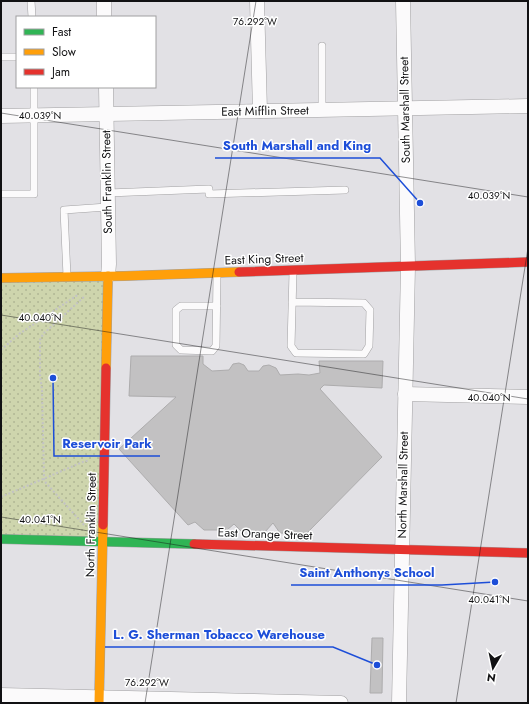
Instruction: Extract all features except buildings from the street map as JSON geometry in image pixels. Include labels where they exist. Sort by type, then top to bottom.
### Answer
[{"type":"main road","name":"East King Street","points":[[1,278],[108,276],[528,262]]},
{"type":"main road","name":"North Franklin Street","points":[[99,700],[108,276]]},
{"type":"main road","name":"East Orange Street","points":[[1,539],[528,553]]},
{"type":"street","points":[[104,1],[104,16]]},
{"type":"street","points":[[257,1],[260,111]]},
{"type":"street","name":"South Marshall Street","points":[[403,1],[408,266]]},
{"type":"street","name":"South Franklin Street","points":[[106,88],[108,276]]},
{"type":"street","name":"East Mifflin Street","points":[[1,116],[528,106]]},
{"type":"street","name":"North Marshall Street","points":[[398,703],[408,266]]},
{"type":"street","points":[[405,394],[528,397]]},
{"type":"street","points":[[1,695],[99,700],[341,703]]},
{"type":"lane","points":[[31,1],[32,16]]},
{"type":"lane","points":[[322,46],[322,110]]},
{"type":"lane","points":[[1,58],[16,57]]},
{"type":"lane","points":[[1,194],[34,194],[34,88]]},
{"type":"lane","points":[[108,193],[209,189],[209,194],[345,190]]},
{"type":"lane","points":[[67,277],[64,210],[107,207]]},
{"type":"lane","points":[[292,302],[364,303],[370,310],[369,346],[364,354],[296,353],[291,346],[292,302],[293,270]]},
{"type":"lane","points":[[217,306],[181,306],[176,310],[176,345],[181,350],[212,351],[216,346],[218,272]]},
{"type":"path","points":[[1,350],[19,334],[82,292]]},
{"type":"path","points":[[83,524],[44,479],[40,340],[43,334],[85,296]]},
{"type":"path","points":[[1,497],[84,461]]},
{"type":"green space","points":[[108,276],[103,541],[1,539],[1,278]]},
{"type":"traffic: fast","points":[[1,539],[194,544]]},
{"type":"traffic: slow","points":[[1,278],[239,272]]},
{"type":"traffic: slow","points":[[106,368],[108,276]]},
{"type":"traffic: slow","points":[[99,703],[103,525]]},
{"type":"traffic: jam","points":[[239,272],[528,262]]},
{"type":"traffic: jam","points":[[103,525],[106,368]]},
{"type":"traffic: jam","points":[[194,544],[528,553]]},
{"type":"place","name":"South Marshall and King","points":[[420,203]]},
{"type":"place","name":"Reservoir Park","points":[[53,378]]},
{"type":"place","name":"Saint Anthonys School","points":[[495,582]]},
{"type":"place","name":"L. G. Sherman Tobacco Warehouse","points":[[377,665]]}]
